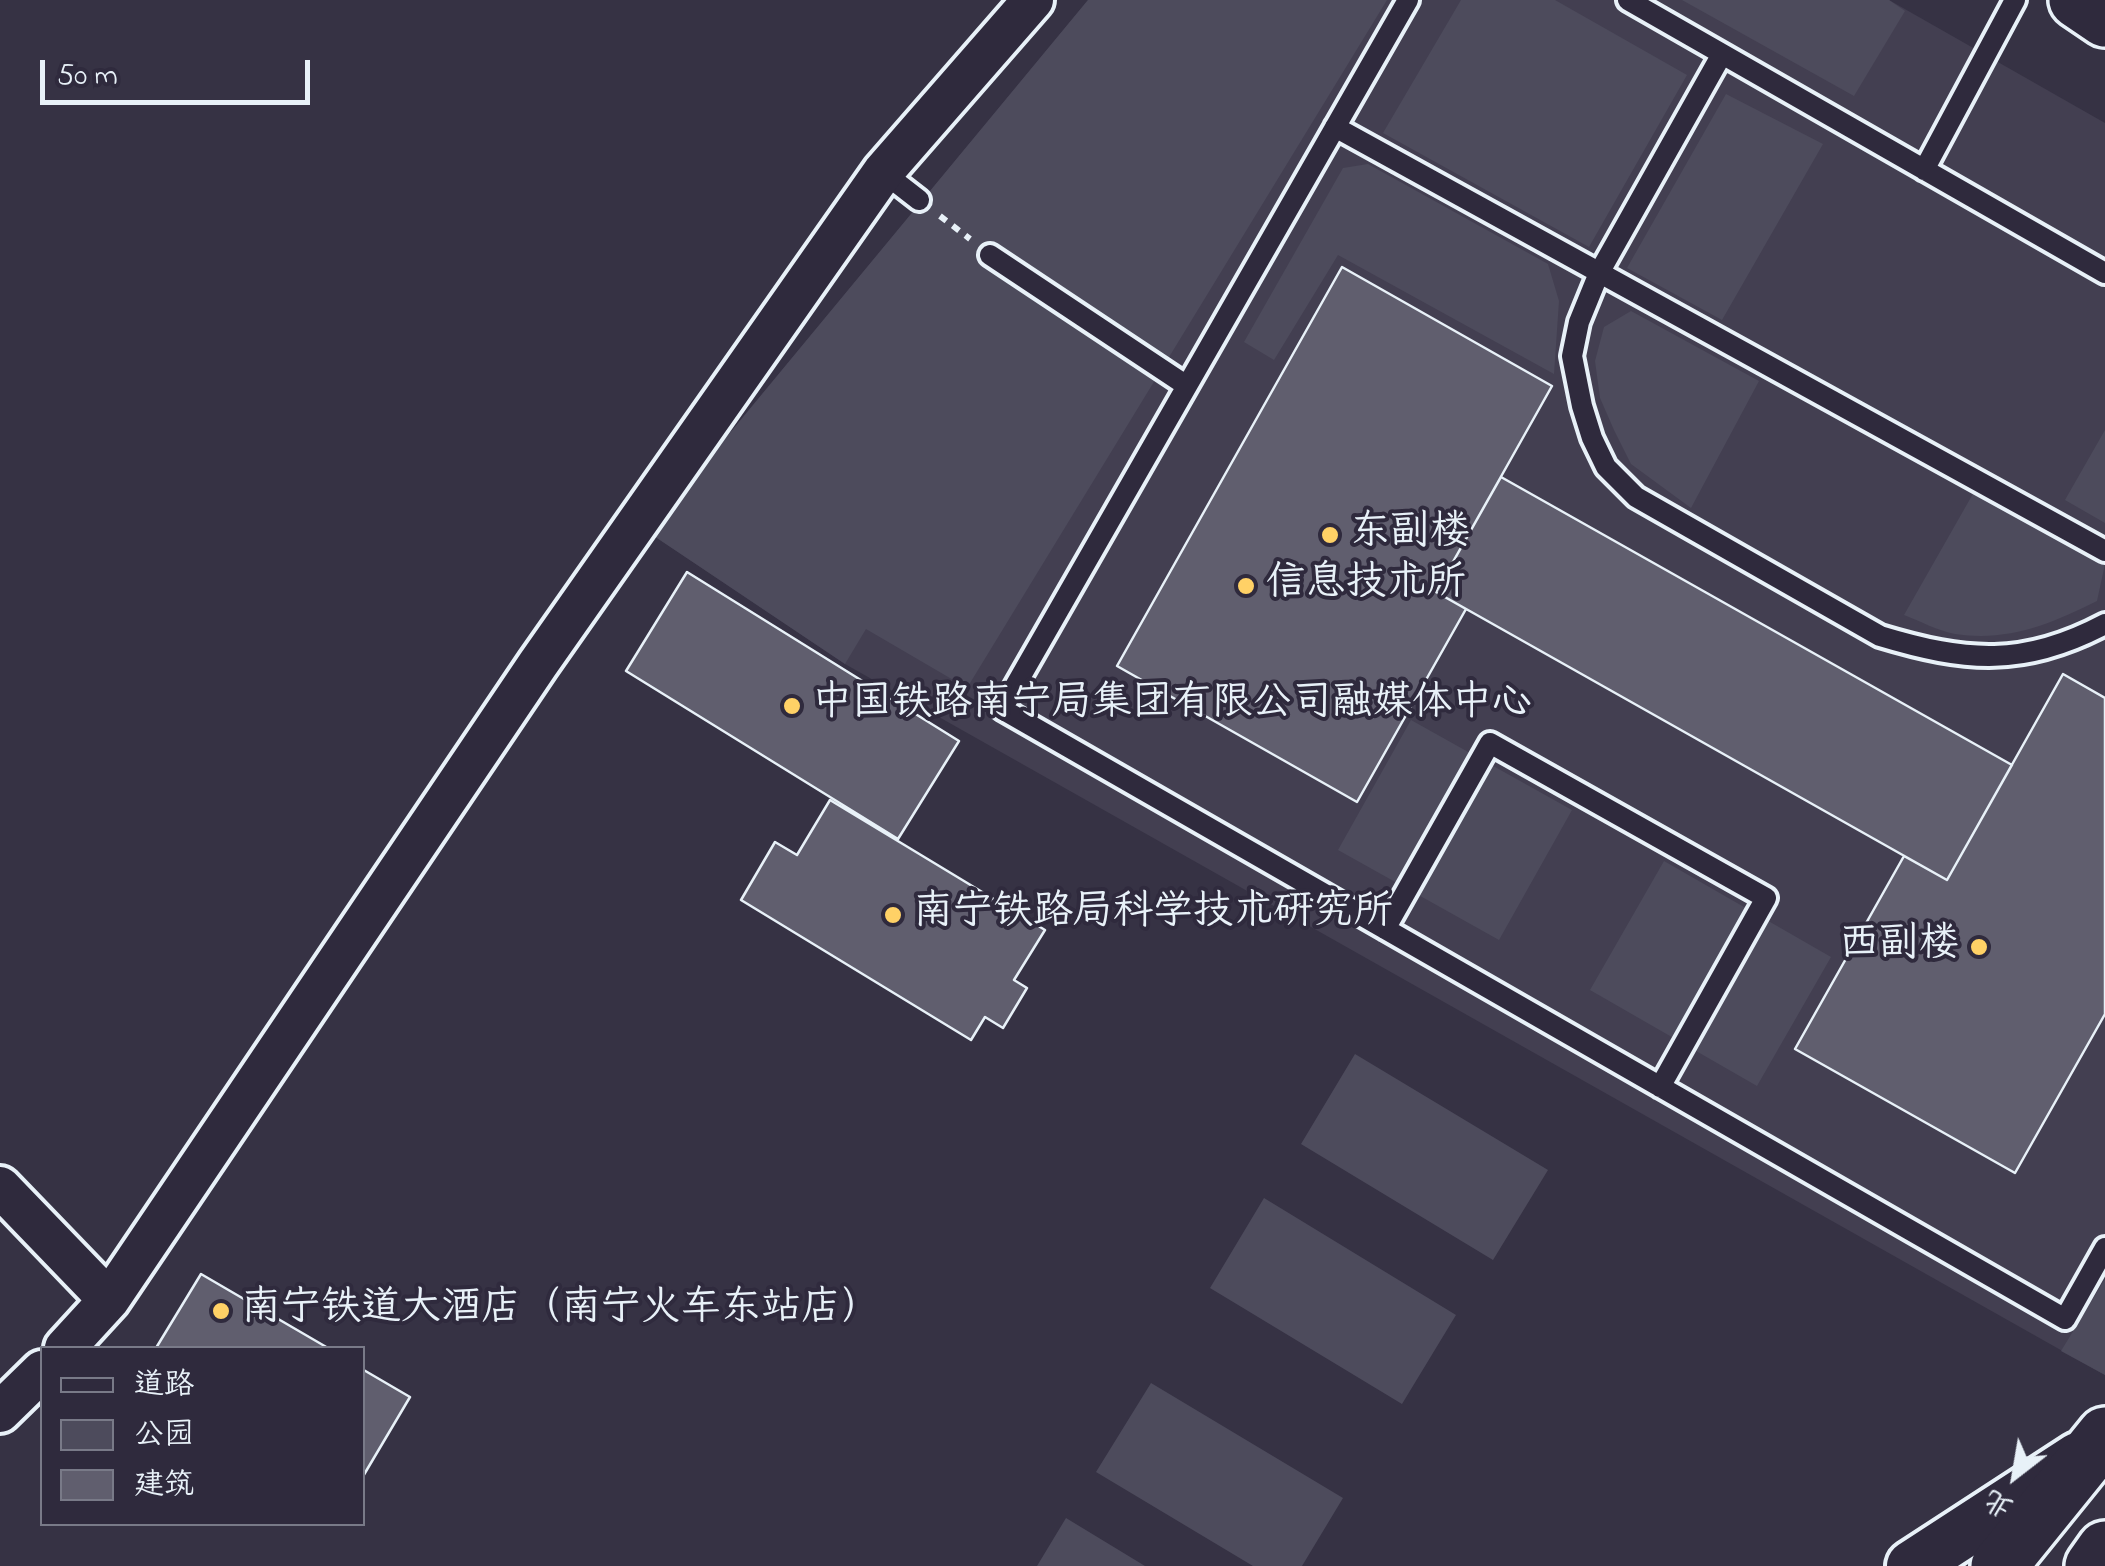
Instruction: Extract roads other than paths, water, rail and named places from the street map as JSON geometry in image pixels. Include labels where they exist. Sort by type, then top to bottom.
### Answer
[{"type":"main road","points":[[2077,0],[2105,19]]},
{"type":"main road","points":[[1999,1566],[2100,1441]]},
{"type":"main road","points":[[2018,1566],[2100,1441]]},
{"type":"main road","points":[[2092,1566],[2105,1548]]},
{"type":"street","points":[[67,1346],[109,1300],[538,664],[883,172],[1033,0]]},
{"type":"street","points":[[0,1187],[109,1300]]},
{"type":"street","points":[[0,1412],[40,1373]]},
{"type":"street","points":[[1912,1566],[2100,1441]]},
{"type":"lane","points":[[1408,0],[1002,709],[2064,1319],[2105,1248]]},
{"type":"lane","points":[[1628,0],[1924,170],[2102,265]]},
{"type":"lane","points":[[1924,170],[2015,0]]},
{"type":"lane","points":[[1722,54],[1599,273],[1579,322],[1572,356],[1582,406],[1606,467],[1636,497],[1880,636],[1962,655],[2016,657],[2073,641],[2105,624]]},
{"type":"lane","points":[[1335,127],[2105,550]]},
{"type":"lane","points":[[883,172],[920,200]]},
{"type":"lane","points":[[990,255],[1187,386]]},
{"type":"lane","points":[[1385,929],[1490,743],[1766,898],[1660,1087]]},
{"type":"place","name":"东副楼","points":[[1330,535]]},
{"type":"place","name":"信息技术所","points":[[1246,586]]},
{"type":"place","name":"中国铁路南宁局集团有限公司融媒体中心","points":[[792,706]]},
{"type":"place","name":"南宁铁路局科学技术研究所","points":[[893,915]]},
{"type":"place","name":"西副楼","points":[[1979,947]]},
{"type":"place","name":"南宁铁道大酒店（南宁火车东站店）","points":[[221,1311]]}]
